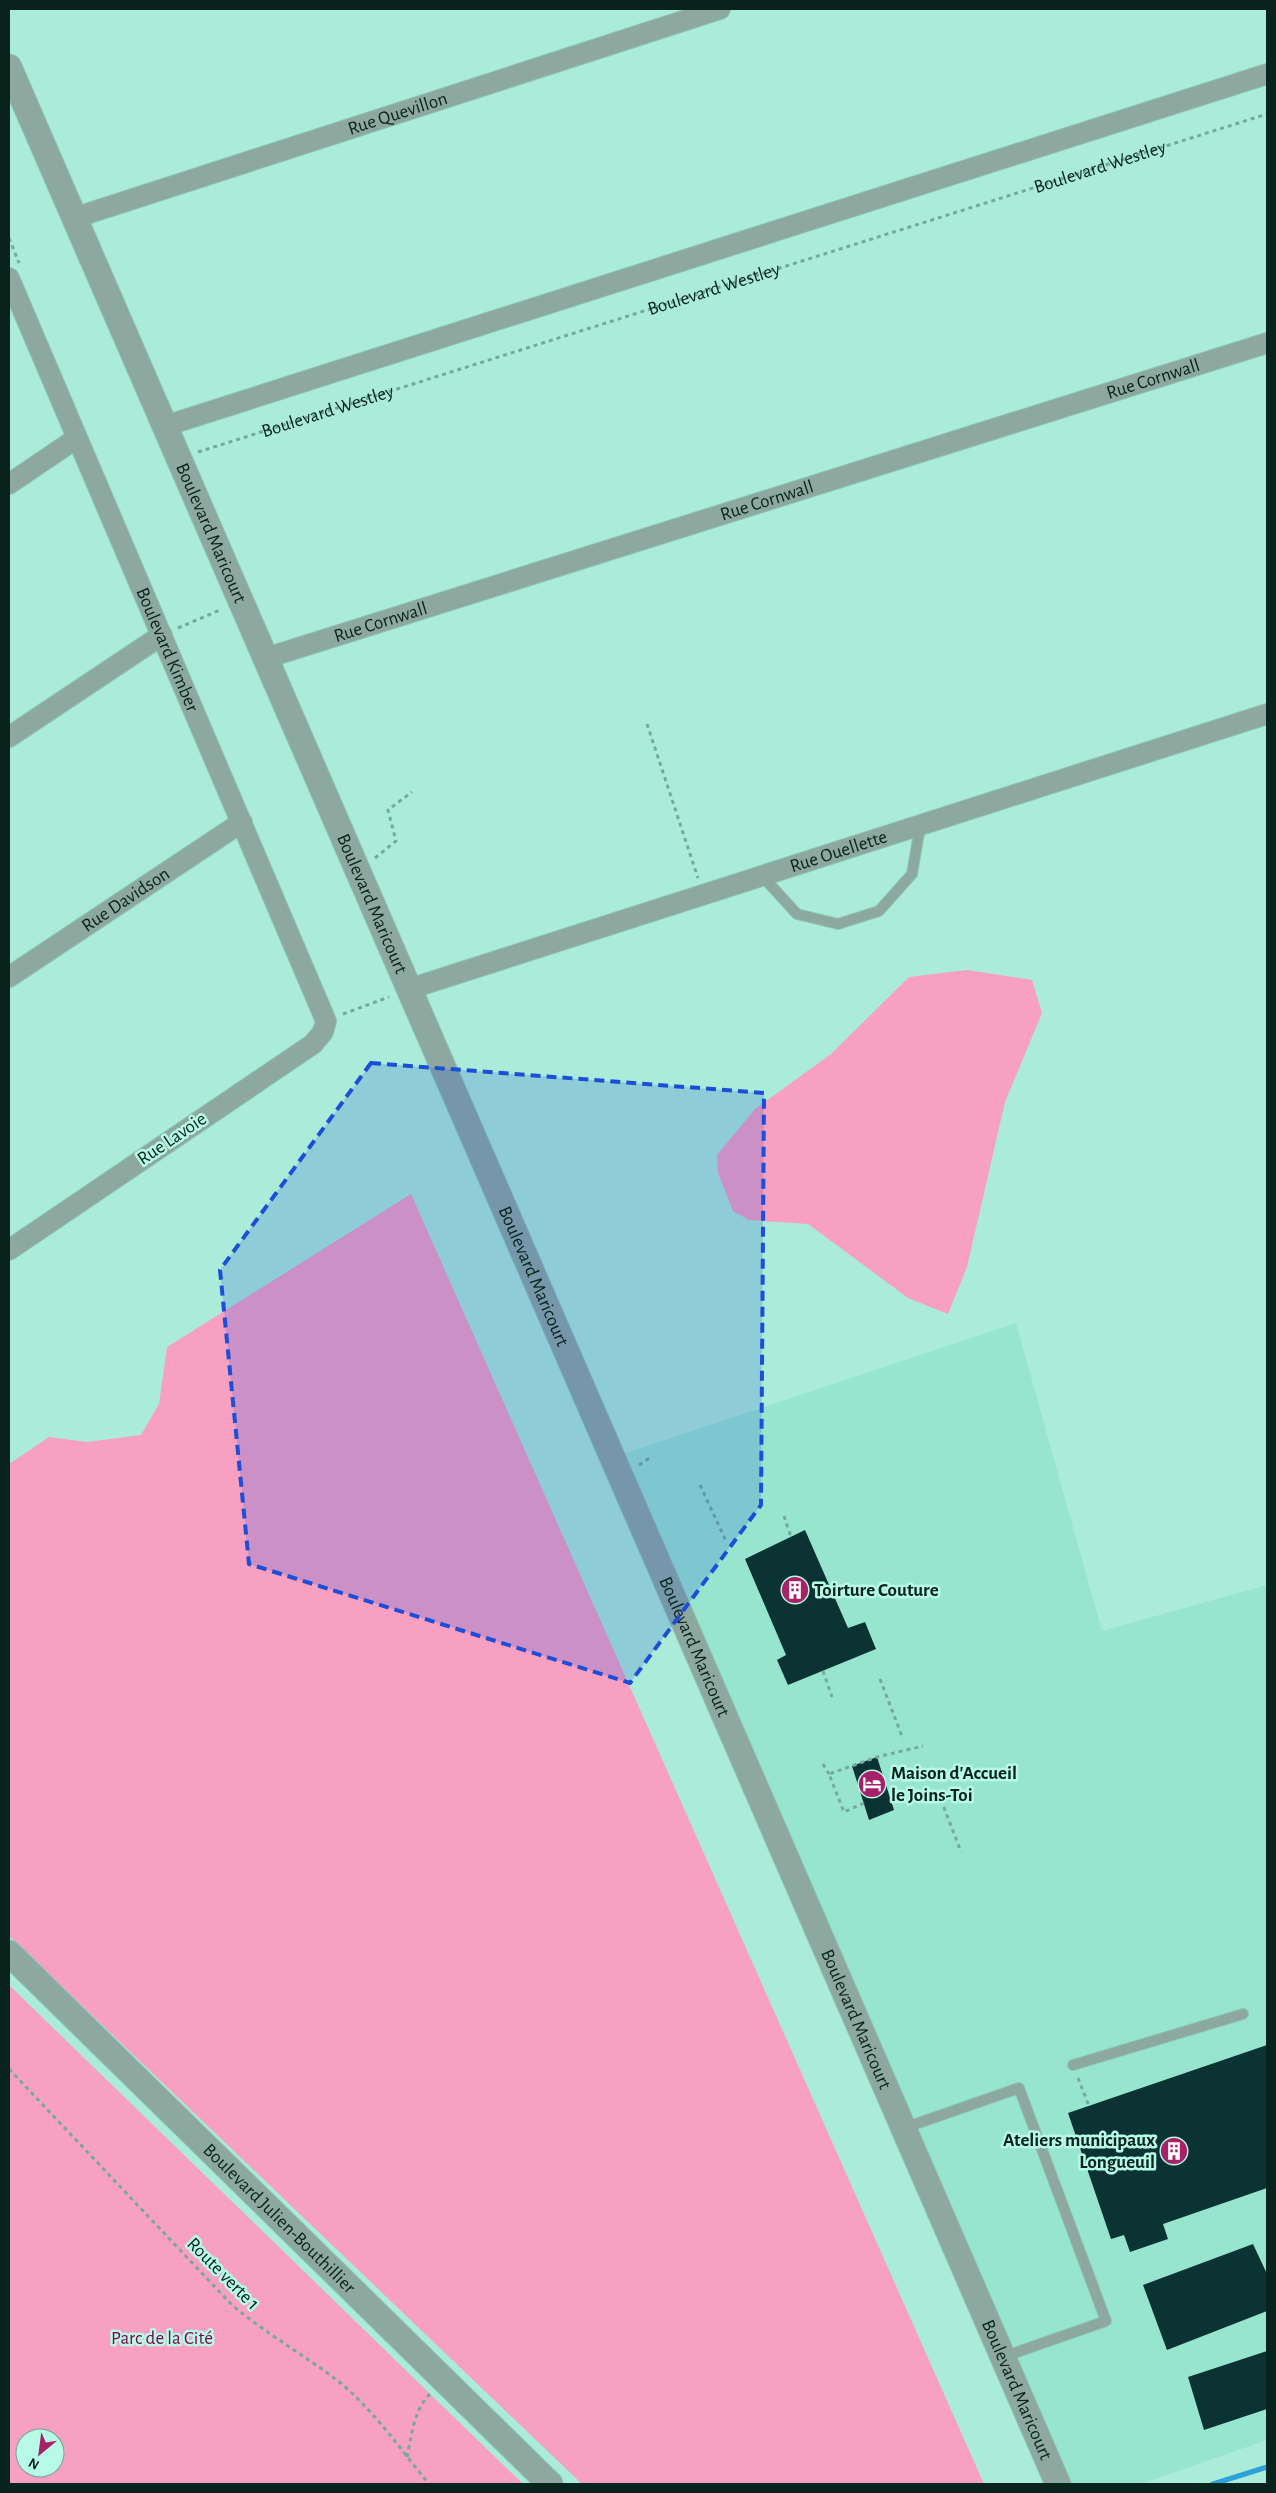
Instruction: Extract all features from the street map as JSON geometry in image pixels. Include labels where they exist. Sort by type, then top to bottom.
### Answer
[{"type":"street","name":"Rue Quevillon","points":[[74,218],[720,9]]},
{"type":"street","name":"Boulevard Maricourt","points":[[9,67],[1058,2484]]},
{"type":"street","name":"Boulevard Westley","points":[[165,426],[1267,74]]},
{"type":"street","name":"Boulevard Kimber","points":[[9,278],[77,438],[169,632],[242,822],[334,1018]]},
{"type":"street","name":"Rue Cornwall","points":[[266,658],[1267,343]]},
{"type":"street","points":[[9,484],[77,438]]},
{"type":"street","points":[[9,737],[169,632]]},
{"type":"street","name":"Rue Ouellette","points":[[409,989],[920,827],[1267,714]]},
{"type":"street","name":"Rue Davidson","points":[[9,977],[242,822]]},
{"type":"street","name":"Rue Lavoie","points":[[9,1250],[313,1044],[334,1018]]},
{"type":"street","name":"Boulevard Julien-Bouthillier","points":[[9,1953],[550,2484]]},
{"type":"lane","points":[[763,877],[797,914],[838,924],[880,911],[912,874],[920,827]]},
{"type":"lane","points":[[1073,2065],[1243,2014]]},
{"type":"lane","points":[[904,2128],[1019,2088],[1106,2321],[1003,2357]]},
{"type":"path","name":"Boulevard Westley","points":[[178,458],[1267,114]]},
{"type":"path","points":[[169,632],[220,610],[217,601]]},
{"type":"path","points":[[647,724],[704,896]]},
{"type":"path","points":[[358,871],[396,841],[388,810],[412,792]]},
{"type":"path","points":[[334,1018],[365,1006],[368,999]]},
{"type":"path","points":[[365,1006],[371,1010]]},
{"type":"path","points":[[700,1485],[726,1541]]},
{"type":"path","points":[[784,1516],[791,1537]]},
{"type":"path","points":[[824,1671],[832,1697]]},
{"type":"path","points":[[880,1679],[903,1739]]},
{"type":"path","points":[[829,1774],[877,1757],[923,1746]]},
{"type":"path","points":[[823,1764],[844,1812],[864,1803]]},
{"type":"path","points":[[938,1792],[961,1852]]},
{"type":"path","points":[[1073,2065],[1088,2106]]},
{"type":"path","name":"Route verte 1","points":[[9,2069],[232,2305],[261,2330],[338,2382],[362,2404],[429,2484]]},
{"type":"path","points":[[407,2458],[415,2419],[421,2403],[443,2379]]},
{"type":"highlighted area","points":[[371,1063],[764,1093],[761,1505],[630,1683],[249,1564],[220,1270]]},
{"type":"shaded area","points":[[1016,1323],[1102,1631],[1267,1585],[1267,2440],[1141,2484],[1069,2484],[620,1455]]},
{"type":"green space","points":[[967,970],[1032,980],[1042,1013],[1005,1102],[967,1267],[948,1314],[908,1298],[808,1224],[749,1220],[733,1211],[718,1173],[717,1155],[755,1109],[831,1054],[909,977]]},
{"type":"green space","points":[[411,1194],[984,2484],[582,2484],[9,1936],[9,1464],[49,1437],[87,1442],[141,1435],[159,1404],[167,1347]]},
{"type":"green space","name":"Parc de la Cité","points":[[9,1985],[523,2484],[9,2484]]},
{"type":"building","name":"Toirture Couture","points":[[805,1530],[848,1628],[865,1622],[876,1649],[788,1685],[777,1660],[786,1655],[745,1559]]},
{"type":"building","name":"Maison d'Accueil le Joins-Toi","points":[[877,1757],[894,1810],[869,1820],[852,1766]]},
{"type":"building","name":"Ateliers municipaux Longueuil","points":[[1267,2045],[1267,2188],[1163,2224],[1168,2239],[1130,2252],[1124,2235],[1111,2239],[1068,2113]]},
{"type":"building","points":[[1253,2244],[1267,2274],[1267,2311],[1167,2350],[1143,2285]]},
{"type":"building","points":[[1267,2351],[1267,2409],[1204,2430],[1188,2377]]},
{"type":"waterway","points":[[1213,2484],[1267,2467]]},
{"type":"place","name":"Toirture Couture","points":[[795,1590]]},
{"type":"place","name":"Maison d'Accueil le Joins-Toi","points":[[872,1784]]},
{"type":"place","name":"Ateliers municipaux Longueuil","points":[[1174,2151]]}]
